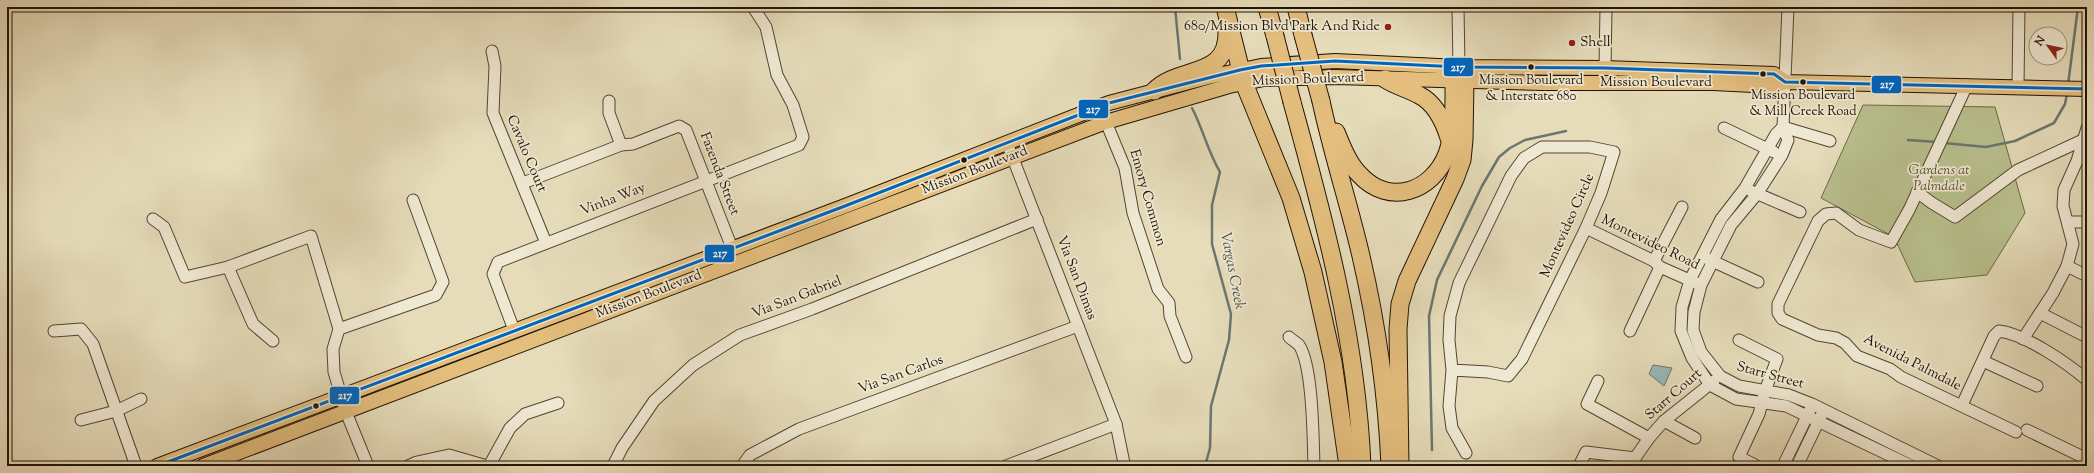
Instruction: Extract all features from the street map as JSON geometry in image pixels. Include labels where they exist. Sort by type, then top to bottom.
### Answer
[{"type":"highway","points":[[1267,7],[1326,229],[1342,299],[1354,370],[1362,466]]},
{"type":"highway","points":[[1296,7],[1361,257],[1372,311],[1385,402],[1390,466]]},
{"type":"highway","points":[[1225,8],[1242,76],[1290,198],[1311,265],[1333,362],[1348,466]]},
{"type":"highway","points":[[1154,91],[1163,82],[1206,68],[1218,59],[1226,43],[1225,8]]},
{"type":"highway","points":[[1321,100],[1350,163],[1358,174],[1368,183],[1392,192],[1406,192],[1422,186],[1432,179],[1441,166],[1450,140],[1460,76]]},
{"type":"highway","points":[[1400,466],[1398,329],[1400,304],[1407,281],[1455,179],[1462,160],[1464,140],[1460,76]]},
{"type":"highway","points":[[1385,78],[1395,86],[1420,95],[1430,103],[1444,123],[1450,140]]},
{"type":"main road","name":"Mission Boulevard","points":[[203,466],[1012,157],[1106,122],[1242,76],[1260,66],[1335,61],[1460,76],[1549,83],[1713,83],[1774,86],[1785,82],[2083,88]]},
{"type":"main road","name":"Mission Boulevard","points":[[157,466],[1109,103],[1154,91],[1242,76],[1264,80],[1336,77],[1385,78],[1460,76],[1605,68],[1774,74],[1785,82]]},
{"type":"street","name":"Vinha Way","points":[[514,330],[493,274],[498,262],[705,180],[799,145],[803,137],[793,105],[777,75],[766,27],[753,7]]},
{"type":"street","points":[[1458,7],[1460,76]]},
{"type":"street","points":[[1605,68],[1606,7]]},
{"type":"street","name":"Starr Street","points":[[1788,7],[1783,127],[1788,140],[1782,155],[1757,194],[1731,225],[1713,261],[1695,283],[1682,307],[1682,331],[1692,358],[1710,385],[1736,399],[1790,395],[1810,409],[1822,415],[1938,466]]},
{"type":"street","points":[[2018,87],[2019,7]]},
{"type":"street","name":"Cavalo Court","points":[[492,51],[495,66],[493,113],[523,183],[546,243]]},
{"type":"street","points":[[1967,85],[1917,192],[1932,204],[1955,216],[2018,170],[2086,132]]},
{"type":"street","points":[[609,101],[609,113],[621,145]]},
{"type":"street","name":"Emory Common","points":[[1106,122],[1125,168],[1133,213],[1158,288],[1169,303],[1170,316],[1186,357]]},
{"type":"street","name":"Fazenda Street","points":[[523,183],[621,145],[633,144],[679,126],[686,130],[732,248]]},
{"type":"street","points":[[1783,127],[1830,142]]},
{"type":"street","name":"Starr Street","points":[[1764,396],[1739,386],[1720,376],[1701,352],[1693,330],[1695,283],[1702,256],[1721,219],[1745,188],[1776,134],[1783,127]]},
{"type":"street","points":[[1724,128],[1782,155]]},
{"type":"street","points":[[2086,132],[2077,161],[2064,190],[2063,206],[2072,244],[2067,266],[2023,339],[2068,363],[2087,380]]},
{"type":"street","name":"Via San Dimas","points":[[1007,143],[1116,424],[1124,463],[1123,466]]},
{"type":"street","name":"Montevideo Circle","points":[[1542,147],[1590,147],[1614,152],[1601,193],[1586,228],[1522,359],[1508,376],[1488,372],[1452,370],[1449,340],[1450,316],[1459,283],[1511,176],[1524,158],[1542,147]]},
{"type":"street","points":[[1745,188],[1800,212]]},
{"type":"street","name":"Avenida Palmdale","points":[[1917,192],[1891,242],[1859,230],[1836,213],[1826,214],[1818,221],[1778,304],[1778,313],[1782,319],[1818,335],[1836,338],[1845,343],[1857,356],[1890,370],[1901,377],[1962,405],[1994,336],[1999,331],[2008,332],[2023,339]]},
{"type":"street","points":[[339,330],[436,295],[443,282],[414,200]]},
{"type":"street","points":[[1630,331],[1682,207]]},
{"type":"street","points":[[153,219],[164,227],[185,278],[228,267],[311,236],[339,330],[333,349],[334,372],[346,412],[368,466]]},
{"type":"street","name":"Via San Gabriel","points":[[613,466],[622,448],[654,401],[693,365],[740,335],[812,309],[1036,219]]},
{"type":"street","points":[[2068,222],[2087,222]]},
{"type":"street","name":"Montevideo Road","points":[[1586,228],[1695,283]]},
{"type":"street","points":[[1702,256],[1758,282]]},
{"type":"street","points":[[2067,266],[2087,276]]},
{"type":"street","points":[[228,267],[253,324],[273,341]]},
{"type":"street","points":[[2040,313],[2087,337]]},
{"type":"street","name":"Via San Carlos","points":[[742,466],[750,455],[799,429],[1078,326]]},
{"type":"street","points":[[54,331],[81,329],[93,344],[136,466]]},
{"type":"street","points":[[1289,337],[1298,344],[1304,356],[1308,380],[1314,466]]},
{"type":"street","points":[[1739,340],[1777,359],[1759,414],[1739,457],[1755,465]]},
{"type":"street","points":[[1983,361],[2037,386]]},
{"type":"street","points":[[1452,370],[1450,406],[1452,428],[1466,453]]},
{"type":"street","name":"Starr Court","points":[[1635,462],[1649,438],[1664,422],[1720,376]]},
{"type":"street","points":[[1598,381],[1587,404],[1649,438]]},
{"type":"street","points":[[81,420],[116,411],[141,399]]},
{"type":"street","points":[[408,466],[417,462],[449,455],[488,466],[510,428],[525,414],[558,403]]},
{"type":"street","points":[[1962,405],[2087,459]]},
{"type":"street","points":[[1783,466],[1810,409]]},
{"type":"street","points":[[1797,466],[1822,415]]},
{"type":"street","name":"Starr Street","points":[[1822,415],[1912,466]]},
{"type":"street","points":[[1664,422],[1695,438]]},
{"type":"street","points":[[1006,466],[1116,424]]},
{"type":"street","points":[[1579,466],[1586,452],[1635,462]]},
{"type":"green space","name":"Gardens at Palmdale","points":[[1863,105],[1995,107],[2025,213],[1987,275],[1915,282],[1894,237],[1821,198]]},
{"type":"water","points":[[1653,365],[1672,368],[1664,386],[1649,374]]},
{"type":"waterway","name":"Vargas Creek","points":[[1175,7],[1180,59]]},
{"type":"waterway","points":[[2068,85],[2078,7]]},
{"type":"waterway","points":[[1944,143],[1986,147],[2015,141],[2054,123],[2065,104],[2067,94]]},
{"type":"waterway","name":"Vargas Creek","points":[[1192,108],[1212,157],[1220,172],[1212,205],[1212,244],[1231,314],[1229,340],[1211,406],[1210,448],[1205,466]]},
{"type":"waterway","points":[[1432,450],[1429,316],[1437,280],[1482,186],[1499,157],[1510,148],[1525,140],[1566,131]]},
{"type":"waterway","points":[[1908,140],[1937,142]]},
{"type":"transit line","name":"217","points":[[157,466],[845,206],[1109,103],[1240,70],[1261,66],[1335,61],[1459,67],[1605,68],[1774,74],[1785,82],[2087,89]]},
{"type":"place","name":"680/Mission Blvd Park And Ride","points":[[1388,27]]},
{"type":"place","name":"Shell","points":[[1572,43]]},
{"type":"place","name":"Mission Boulevard & Interstate 680","points":[[1531,67]]},
{"type":"place","name":"Mission Boulevard & Mill Creek Road","points":[[1803,82]]}]
